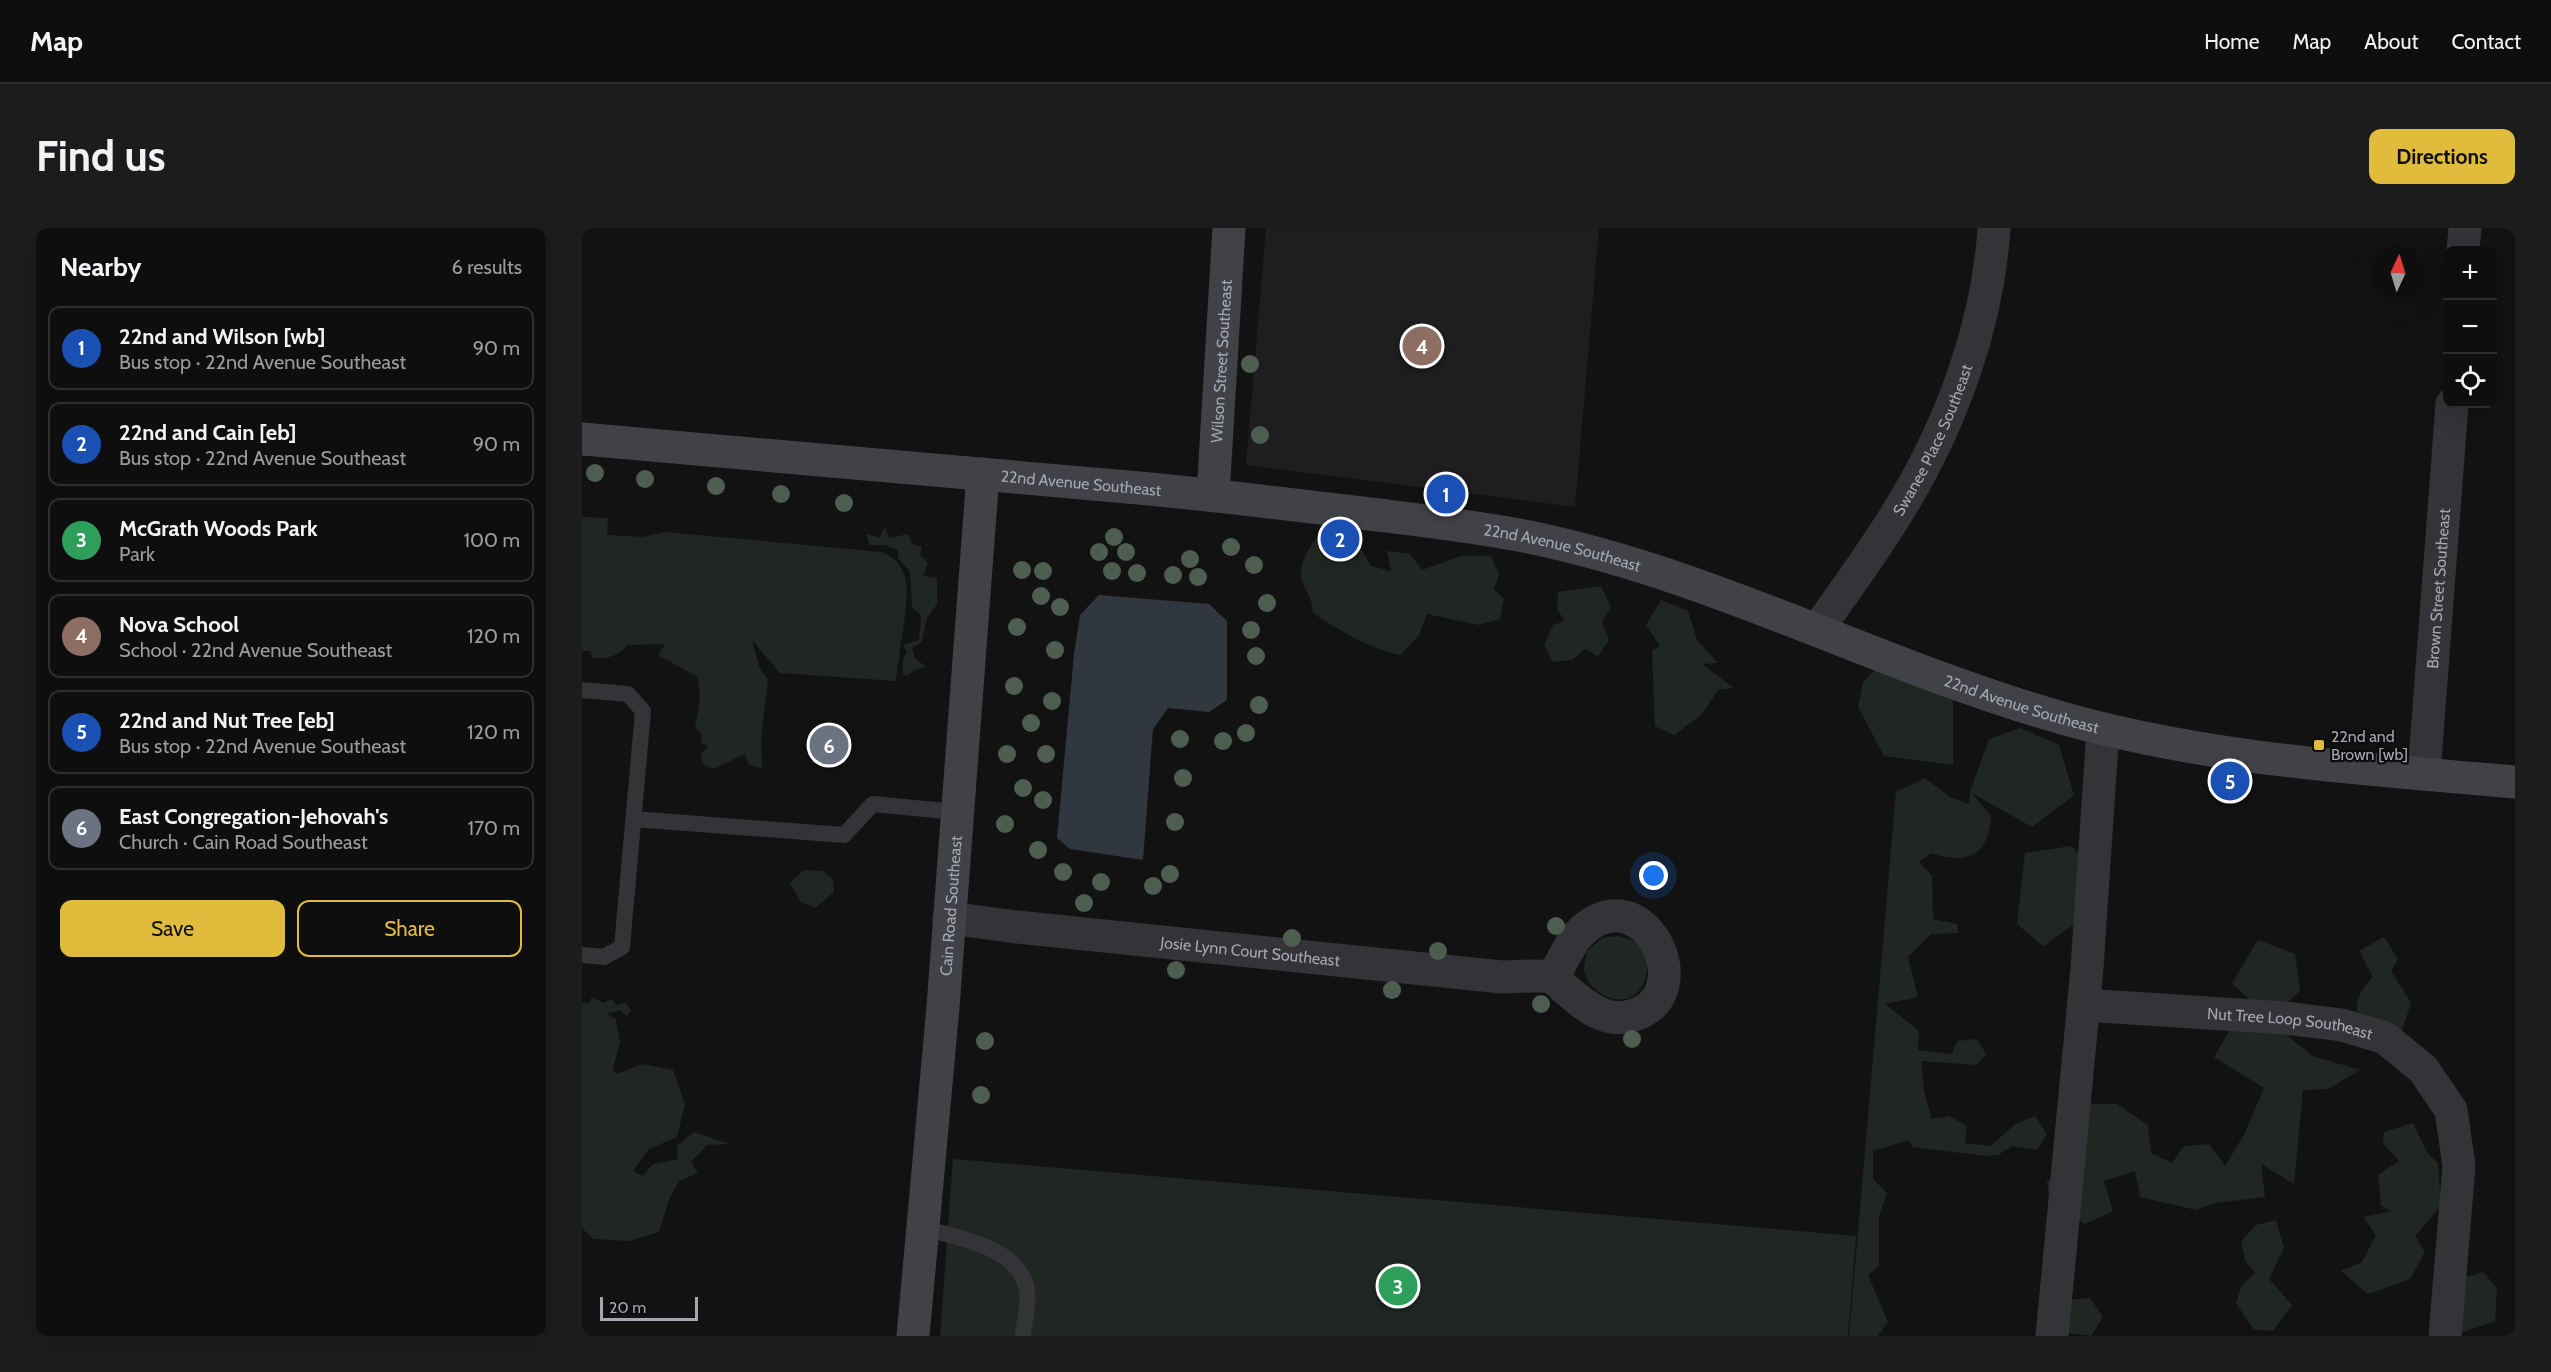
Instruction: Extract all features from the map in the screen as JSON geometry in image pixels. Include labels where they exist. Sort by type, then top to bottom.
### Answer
[{"type":"street","name":"Wilson Street Southeast","points":[[1213,495],[1229,228]]},
{"type":"street","name":"Swanee Place Southeast","points":[[1818,629],[1905,501],[1940,436],[1978,322],[1994,228]]},
{"type":"street","points":[[2463,246],[2465,228]]},
{"type":"street","name":"Brown Street Southeast","points":[[2424,774],[2452,408]]},
{"type":"street","name":"22nd Avenue Southeast","points":[[582,439],[1213,495],[1443,523],[1528,537],[1606,555],[1688,580],[1982,693],[2103,729],[2166,744],[2424,774],[2515,782]]},
{"type":"street","name":"Cain Road Southeast","points":[[913,1336],[949,918],[983,474]]},
{"type":"street","points":[[2052,1336],[2084,1005],[2103,729]]},
{"type":"street","name":"Josie Lynn Court Southeast","points":[[949,918],[1502,977],[1553,978]]},
{"type":"street","name":"Nut Tree Loop Southeast","points":[[2084,1005],[2286,1018],[2342,1025],[2385,1038],[2423,1069],[2451,1110],[2459,1166],[2445,1336]]},
{"type":"lane","points":[[582,690],[628,694],[643,711],[622,947],[604,957],[582,955]]},
{"type":"lane","points":[[634,819],[844,835],[873,804],[956,812]]},
{"type":"lane","points":[[922,1228],[979,1244],[1011,1259],[1027,1289],[1023,1336]]},
{"type":"shaded area","points":[[1266,228],[1599,228],[1575,507],[1246,465]]},
{"type":"shaded area","points":[[582,517],[608,518],[607,535],[643,537],[665,532],[887,554],[901,568],[907,593],[896,681],[780,673],[752,640],[760,669],[768,679],[761,740],[762,768],[749,765],[745,754],[713,769],[703,764],[701,753],[708,747],[701,742],[702,735],[695,727],[700,698],[698,677],[658,655],[665,644],[628,645],[621,652],[603,658],[593,658],[589,651],[582,651]]},
{"type":"shaded area","points":[[885,527],[889,538],[908,534],[912,544],[922,547],[920,555],[928,563],[923,576],[937,578],[937,604],[927,618],[922,641],[912,648],[915,658],[926,667],[917,669],[907,676],[903,674],[903,659],[907,651],[903,645],[919,640],[921,615],[912,607],[910,572],[898,558],[898,550],[885,545],[869,545],[867,534],[879,538]]},
{"type":"shaded area","points":[[1315,539],[1358,543],[1371,566],[1391,571],[1387,551],[1410,554],[1422,570],[1461,556],[1491,556],[1499,574],[1494,589],[1504,599],[1500,619],[1479,625],[1427,614],[1419,635],[1400,655],[1366,643],[1313,613],[1302,581],[1301,570]]},
{"type":"shaded area","points":[[1601,586],[1611,607],[1602,622],[1609,640],[1598,656],[1585,649],[1572,660],[1553,662],[1544,645],[1553,625],[1565,621],[1557,609],[1558,592]]},
{"type":"shaded area","points":[[1099,595],[1209,604],[1227,621],[1227,700],[1209,712],[1168,708],[1153,729],[1143,860],[1070,849],[1057,838],[1074,654],[1080,615]]},
{"type":"shaded area","points":[[1661,600],[1688,611],[1697,640],[1718,663],[1702,664],[1734,688],[1718,690],[1702,714],[1674,735],[1655,726],[1652,651],[1660,646],[1646,625]]},
{"type":"shaded area","points":[[1897,644],[1953,699],[1953,765],[1884,756],[1858,707],[1863,683]]},
{"type":"shaded area","points":[[2020,728],[2059,745],[2074,795],[2032,827],[1972,793],[1991,816],[1986,840],[1980,848],[1965,857],[1955,858],[1931,853],[1919,862],[1932,876],[1933,919],[1957,924],[1958,933],[1931,934],[1908,957],[1918,997],[1885,1004],[1919,1031],[1918,1050],[1952,1054],[1957,1041],[1977,1039],[1986,1054],[1977,1065],[1921,1061],[1924,1091],[1932,1119],[1949,1116],[1967,1126],[1965,1143],[1991,1146],[2015,1124],[2035,1116],[2047,1134],[2037,1150],[2012,1146],[1998,1155],[1986,1156],[1912,1147],[1909,1140],[1873,1151],[1873,1179],[1887,1193],[1879,1216],[1879,1266],[1868,1275],[1888,1322],[1878,1336],[1849,1336],[1896,792],[1925,778],[1950,797],[1969,804],[1970,792],[1989,739]]},
{"type":"shaded area","points":[[2071,846],[2106,880],[2079,921],[2043,946],[2017,924],[2025,853]]},
{"type":"shaded area","points":[[804,870],[823,871],[833,880],[834,892],[815,908],[801,902],[790,883]]},
{"type":"shaded area","points":[[1618,936],[1641,946],[1647,959],[1647,973],[1642,987],[1631,997],[1623,999],[1614,999],[1598,991],[1586,978],[1584,970],[1587,951],[1602,938]]},
{"type":"shaded area","points":[[2384,937],[2398,959],[2391,971],[2411,1003],[2402,1030],[2363,1041],[2357,1014],[2358,1000],[2373,977],[2359,951]]},
{"type":"shaded area","points":[[2258,940],[2295,954],[2300,991],[2261,1026],[2279,1029],[2313,1056],[2360,1070],[2328,1089],[2303,1090],[2294,1184],[2261,1164],[2265,1197],[2215,1203],[2196,1210],[2140,1197],[2135,1171],[2104,1181],[2113,1211],[2085,1224],[2051,1208],[2047,1181],[2076,1172],[2086,1104],[2117,1104],[2148,1125],[2151,1153],[2172,1163],[2184,1146],[2209,1144],[2225,1166],[2245,1133],[2264,1088],[2214,1057],[2231,1028],[2259,1009],[2232,983]]},
{"type":"shaded area","points":[[592,997],[603,1003],[611,999],[617,1005],[626,1003],[631,1011],[627,1016],[620,1010],[607,1014],[616,1019],[620,1042],[613,1068],[616,1074],[643,1064],[673,1070],[685,1104],[677,1137],[649,1149],[633,1171],[643,1176],[653,1164],[678,1159],[677,1146],[694,1132],[729,1144],[707,1145],[691,1162],[698,1173],[679,1181],[669,1199],[659,1232],[629,1241],[593,1239],[582,1228],[582,1002],[588,1004]]},
{"type":"shaded area","points":[[2413,1123],[2428,1154],[2438,1163],[2441,1206],[2415,1236],[2425,1252],[2410,1279],[2368,1294],[2341,1271],[2362,1262],[2376,1235],[2363,1217],[2392,1211],[2381,1206],[2378,1175],[2399,1161],[2383,1144],[2384,1132]]},
{"type":"shaded area","points":[[953,1159],[1856,1236],[1848,1336],[940,1336]]},
{"type":"shaded area","points":[[2276,1220],[2284,1248],[2269,1279],[2292,1305],[2273,1331],[2253,1329],[2236,1303],[2242,1285],[2255,1273],[2245,1261],[2241,1241],[2256,1225]]},
{"type":"shaded area","points":[[2483,1272],[2497,1288],[2495,1321],[2458,1334],[2464,1278]]},
{"type":"shaded area","points":[[2090,1298],[2103,1317],[2091,1336],[2068,1333],[2067,1300]]},
{"type":"place","name":"Nova School","points":[[1422,346]]},
{"type":"place","name":"22nd and Wilson [wb]","points":[[1446,494]]},
{"type":"place","name":"22nd and Cain [eb]","points":[[1340,539]]},
{"type":"place","name":"East Congregation-Jehovah's","points":[[829,745]]},
{"type":"place","name":"22nd and Brown [wb]","points":[[2319,745]]},
{"type":"place","name":"22nd and Nut Tree [eb]","points":[[2230,781]]},
{"type":"place","name":"McGrath Woods Park","points":[[1398,1286]]}]
